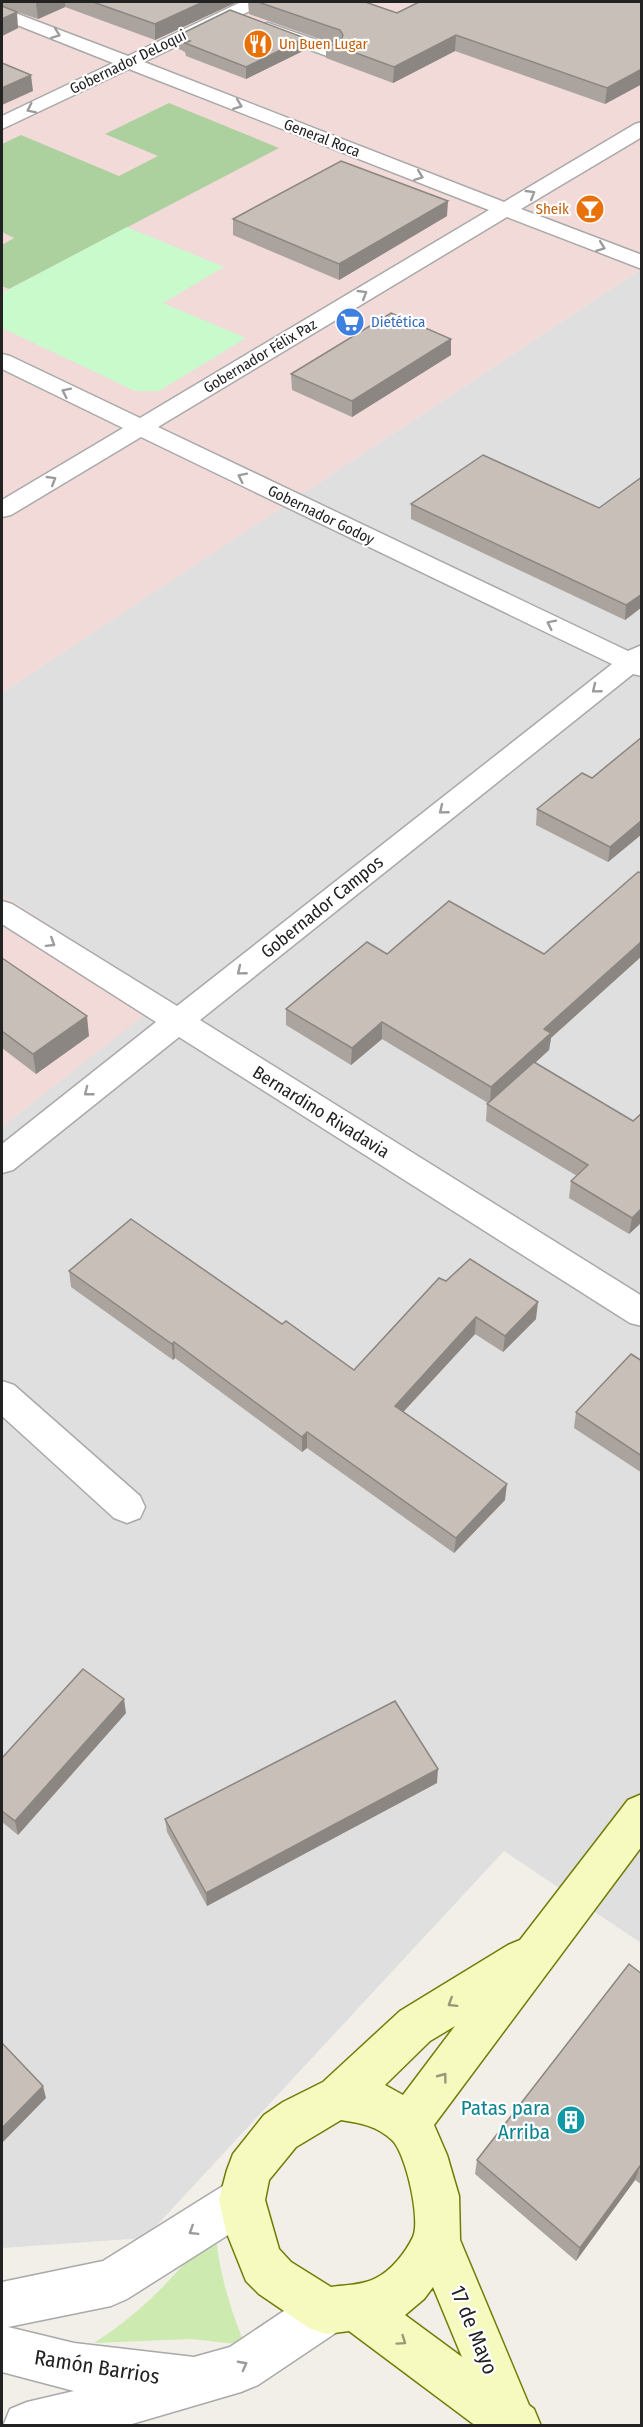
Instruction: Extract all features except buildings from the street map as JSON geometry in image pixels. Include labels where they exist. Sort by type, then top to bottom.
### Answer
[{"type":"main road","points":[[408,2124],[642,1813]]},
{"type":"main road","points":[[339,2098],[376,2103],[408,2124],[425,2155],[436,2196],[437,2242],[408,2283],[386,2300],[340,2309],[275,2278],[262,2265],[249,2231],[242,2200],[249,2170],[280,2131],[299,2118],[339,2098],[415,2026],[538,1951]]},
{"type":"main road","name":"17 de Mayo","points":[[437,2242],[513,2422]]},
{"type":"main road","name":"17 de Mayo","points":[[340,2309],[513,2422]]},
{"type":"street","name":"Gobernador DeLoqui","points":[[2,123],[254,2]]},
{"type":"street","name":"General Roca","points":[[2,13],[642,263]]},
{"type":"street","name":"Gobernador Félix Paz","points":[[2,510],[642,128]]},
{"type":"street","name":"Gobernador Godoy","points":[[2,361],[638,661]]},
{"type":"street","name":"Gobernador Campos","points":[[2,1161],[638,661]]},
{"type":"street","name":"Bernardino Rivadavia","points":[[2,911],[642,1313]]},
{"type":"street","points":[[2,1395],[128,1507]]},
{"type":"street","points":[[2,2305],[111,2283],[242,2200]]},
{"type":"street","name":"Ramón Barrios","points":[[27,2426],[106,2408],[241,2368],[340,2309]]},
{"type":"street","name":"Ramón Barrios","points":[[2,2349],[74,2367],[194,2381]]},
{"type":"lane","points":[[228,14],[333,52]]},
{"type":"shaded area","points":[[2,2],[641,2],[641,269],[2,693]]},
{"type":"shaded area","points":[[641,269],[641,1943],[504,1851],[145,2238],[2,2248],[2,1127],[165,998],[2,895],[2,693]]},
{"type":"shaded area","points":[[2,895],[166,998],[2,1127]]},
{"type":"green space","points":[[169,103],[279,148],[9,289],[2,286],[2,245],[14,238],[2,232],[2,144],[21,135],[119,176],[158,156],[105,134]]},
{"type":"green space","points":[[127,227],[224,267],[163,303],[246,338],[159,391],[135,391],[2,328],[2,293]]},
{"type":"green space","points":[[215,2227],[225,2287],[245,2345],[191,2339],[94,2343],[144,2305]]},
{"type":"place","name":"Un Buen Lugar","points":[[258,44]]},
{"type":"place","name":"Sheik","points":[[590,209]]},
{"type":"place","name":"Dietética","points":[[350,322]]},
{"type":"place","name":"Patas para Arriba","points":[[571,2120]]}]
